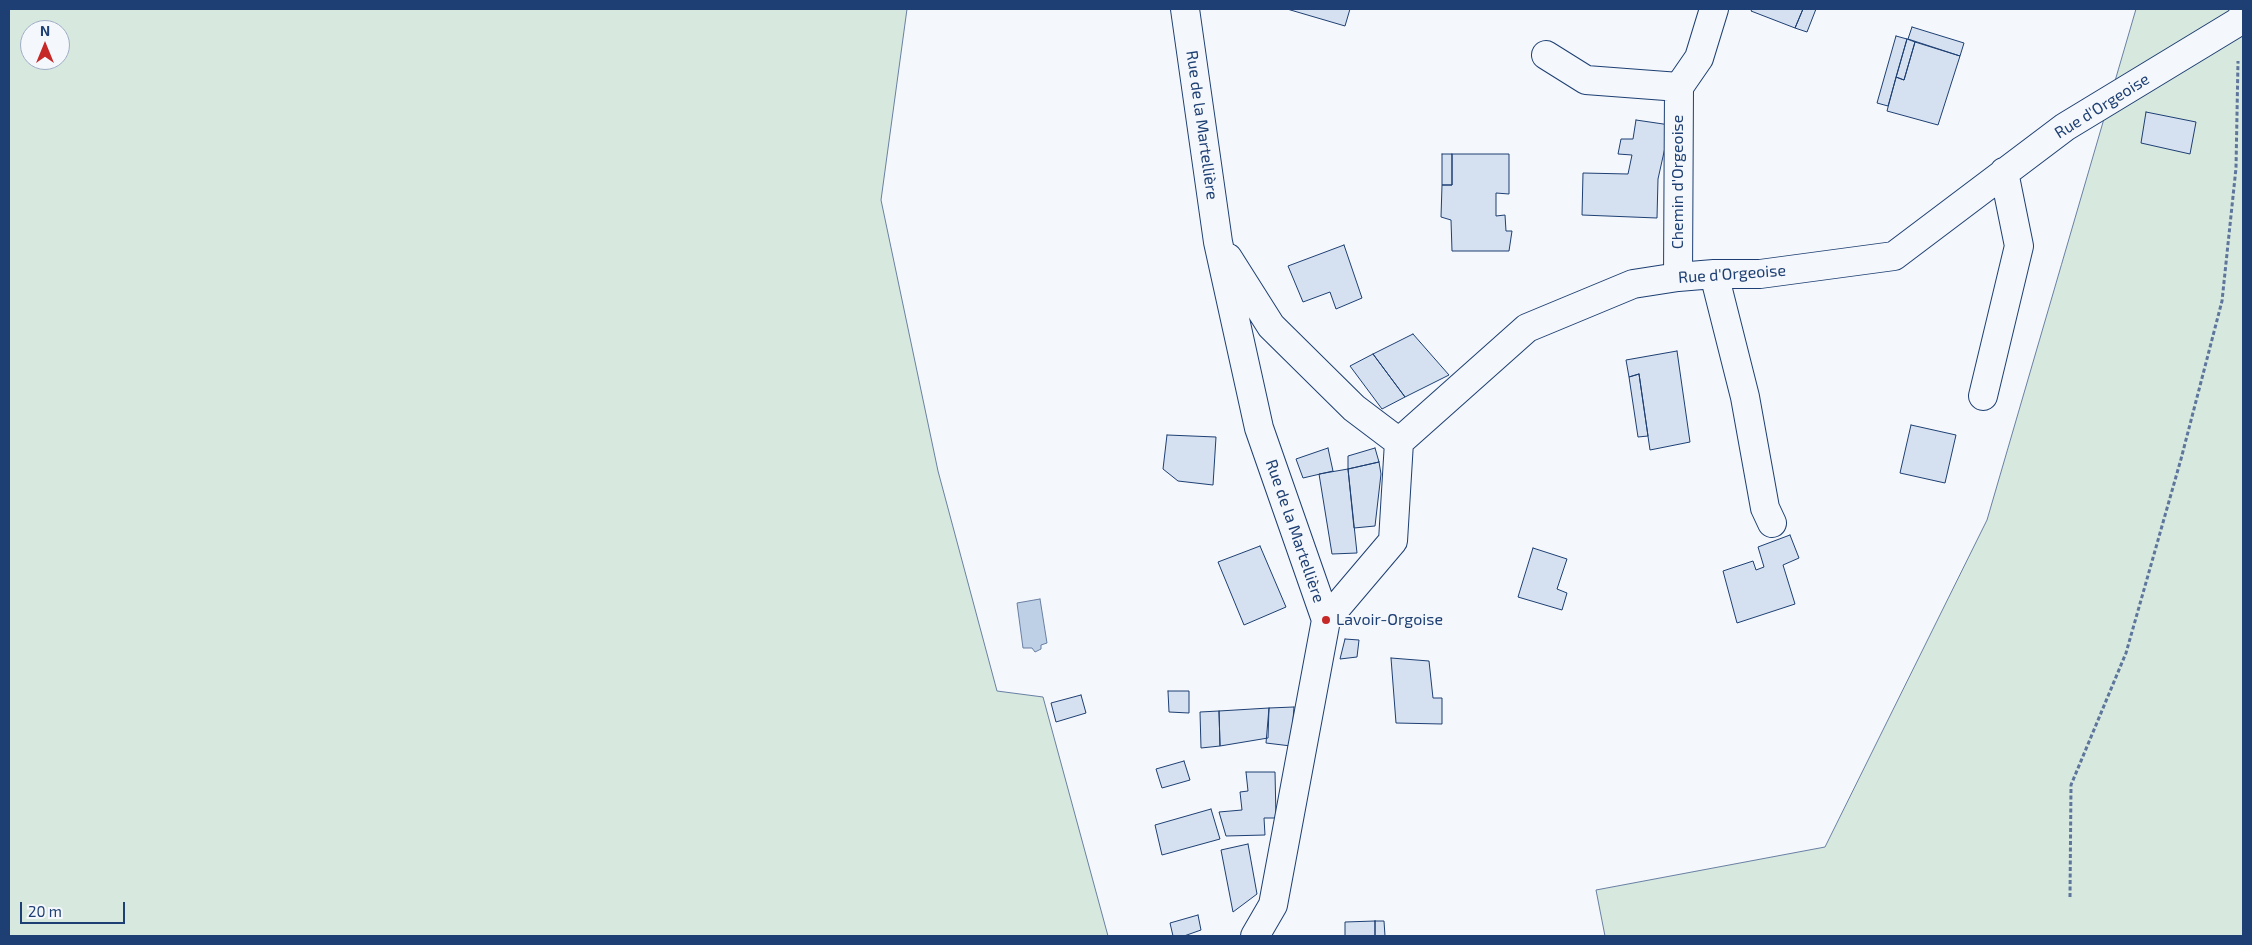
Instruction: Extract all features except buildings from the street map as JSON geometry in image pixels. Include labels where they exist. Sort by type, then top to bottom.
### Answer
[{"type":"street","name":"Rue de la Martellière","points":[[1185,9],[1218,242],[1259,428],[1326,620],[1273,905],[1255,936]]},
{"type":"street","points":[[1546,55],[1586,80],[1679,87],[1699,58],[1714,9]]},
{"type":"street","name":"Rue d'Orgeoise","points":[[1399,442],[1528,328],[1633,284],[1714,274],[1760,274],[1894,256],[2064,127],[2241,19]]},
{"type":"street","name":"Chemin d'Orgeoise","points":[[1678,277],[1679,87]]},
{"type":"street","points":[[1983,396],[2019,246],[2004,172]]},
{"type":"street","name":"Rue de la Martellière","points":[[1218,242],[1271,326],[1354,408],[1399,442]]},
{"type":"street","points":[[1714,274],[1745,397],[1764,508],[1772,523]]},
{"type":"street","points":[[1326,620],[1393,541],[1399,442]]},
{"type":"path","points":[[2070,896],[2071,785],[2126,653],[2181,459],[2222,301],[2236,168],[2241,19]]},
{"type":"shaded area","points":[[9,9],[907,9],[881,200],[938,471],[997,691],[1043,697],[1108,936],[9,936]]},
{"type":"shaded area","points":[[2136,9],[2243,9],[2243,936],[1605,936],[1596,890],[1825,847],[1987,520]]},
{"type":"water","points":[[1040,599],[1047,643],[1041,645],[1041,649],[1035,652],[1032,648],[1023,648],[1017,603]]},
{"type":"place","name":"Lavoir-Orgoise","points":[[1326,620]]}]
